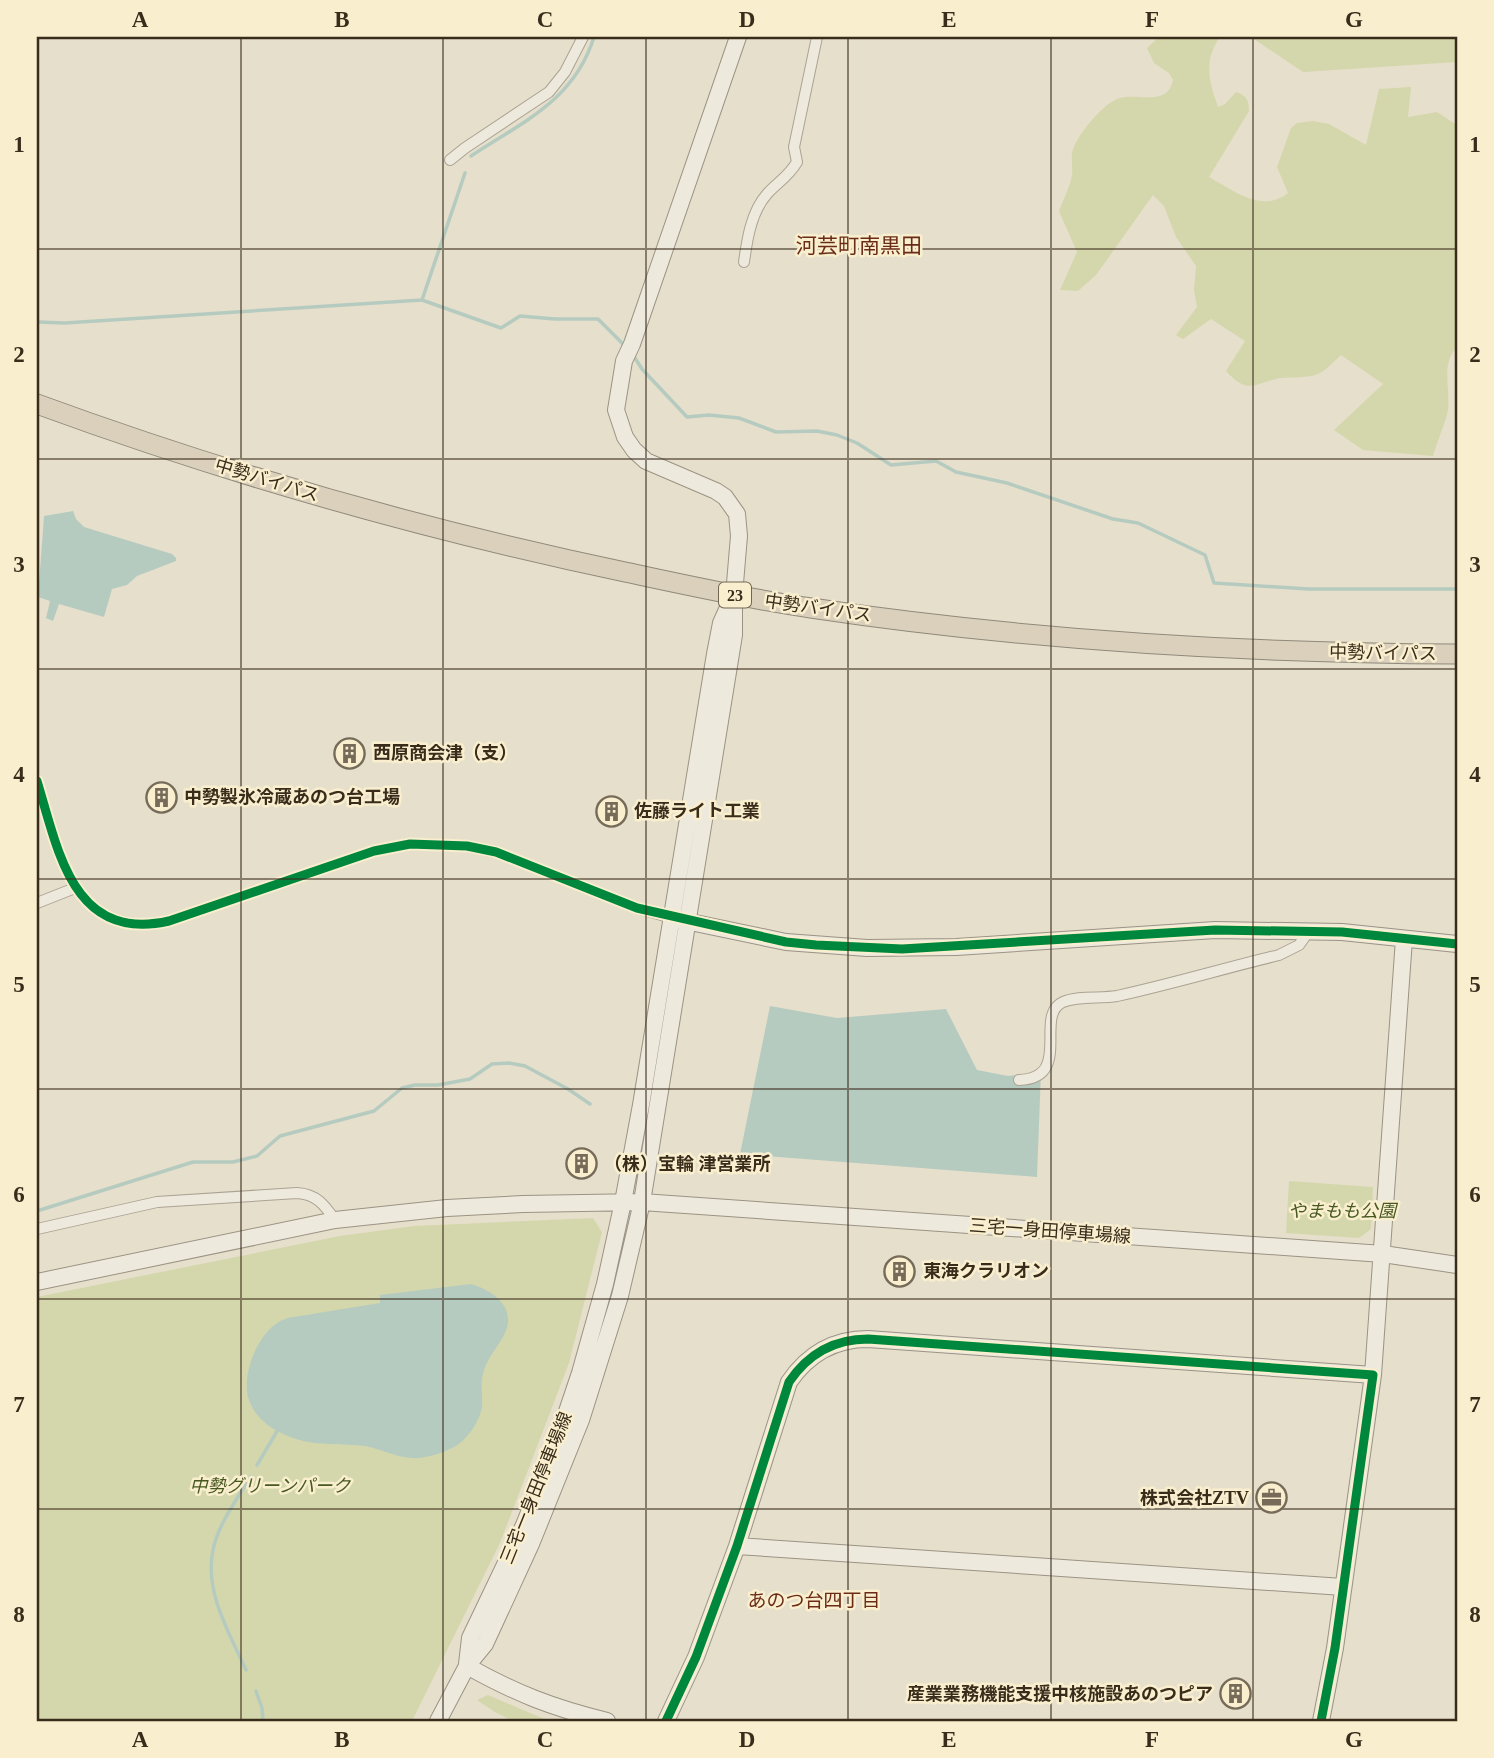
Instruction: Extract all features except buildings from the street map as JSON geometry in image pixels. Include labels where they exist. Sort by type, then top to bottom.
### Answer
[{"type":"highway","name":"中勢バイパス","points":[[37,404],[127,437],[369,512],[568,560],[734,595],[810,608],[966,628],[1140,644],[1304,652],[1457,654]]},
{"type":"street","points":[[450,160],[548,92],[565,72],[583,37]]},
{"type":"street","points":[[37,1282],[335,1220],[447,1208],[623,1202],[734,635],[739,527],[732,505],[725,497],[704,484],[646,461],[634,450],[625,437],[615,410],[624,361],[738,37]]},
{"type":"street","points":[[744,262],[757,209],[765,196],[797,162],[794,147],[817,37]]},
{"type":"street","points":[[37,780],[64,866],[75,888],[92,906],[113,918],[132,924],[156,924],[374,851],[410,844],[446,845],[496,852],[638,908],[786,942],[902,949],[1215,930],[1309,931],[1457,944]]},
{"type":"street","points":[[37,902],[75,888]]},
{"type":"street","points":[[642,1202],[679,919]]},
{"type":"street","points":[[1019,1080],[1037,1076],[1049,1064],[1052,1016],[1055,1007],[1063,1002],[1116,996],[1279,955],[1299,945],[1309,931]]},
{"type":"street","points":[[1321,1721],[1335,1648],[1373,1375],[1404,939]]},
{"type":"street","points":[[37,1229],[157,1202],[297,1193],[320,1200],[335,1220]]},
{"type":"street","name":"三宅一身田停車場線","points":[[467,1667],[470,1638],[524,1525],[554,1450],[580,1373],[605,1284],[623,1202],[1383,1254],[1457,1265]]},
{"type":"street","name":"三宅一身田停車場線","points":[[438,1721],[467,1667],[485,1644],[531,1544],[581,1420],[620,1296],[642,1202]]},
{"type":"street","points":[[666,1721],[696,1657],[737,1546],[789,1381],[799,1368],[824,1348],[846,1340],[868,1339],[1373,1375]]},
{"type":"street","points":[[737,1546],[1343,1587]]},
{"type":"street","points":[[467,1667],[537,1701],[607,1721]]},
{"type":"green space","points":[[1159,37],[1220,37],[1211,54],[1209,71],[1218,107],[1225,104],[1236,92],[1246,99],[1249,111],[1209,177],[1258,201],[1278,199],[1288,193],[1277,167],[1291,128],[1297,123],[1313,121],[1329,124],[1366,145],[1379,89],[1411,87],[1408,117],[1437,112],[1457,125],[1457,347],[1448,363],[1448,409],[1433,456],[1363,450],[1334,430],[1383,384],[1341,355],[1315,375],[1281,378],[1246,386],[1226,371],[1245,341],[1211,319],[1183,339],[1176,335],[1197,307],[1194,290],[1196,266],[1176,237],[1164,206],[1153,195],[1096,275],[1078,291],[1060,290],[1077,252],[1059,211],[1071,180],[1074,146],[1090,122],[1111,102],[1124,97],[1157,97],[1170,89],[1173,80],[1169,73],[1154,63],[1147,48]]},
{"type":"green space","points":[[1251,37],[1457,37],[1457,62],[1303,72]]},
{"type":"green space","name":"やまもも公園","points":[[1289,1181],[1373,1187],[1371,1229],[1359,1238],[1286,1233]]},
{"type":"green space","name":"中勢グリーンパーク","points":[[593,1218],[602,1232],[569,1363],[500,1543],[412,1721],[37,1721],[37,1297],[340,1236],[414,1226]]},
{"type":"green space","points":[[488,1695],[549,1721],[513,1721],[477,1700]]},
{"type":"shaded area","points":[[73,511],[84,527],[172,554],[176,561],[137,576],[127,585],[112,589],[104,617],[59,604],[53,621],[46,618],[50,601],[38,597],[44,516]]},
{"type":"shaded area","points":[[770,1006],[837,1018],[946,1009],[977,1070],[1008,1076],[1041,1072],[1037,1177],[740,1154]]},
{"type":"shaded area","points":[[471,1284],[494,1295],[500,1301],[508,1315],[508,1324],[485,1368],[482,1406],[478,1418],[467,1436],[457,1445],[432,1456],[411,1458],[365,1446],[304,1441],[275,1430],[262,1420],[252,1407],[247,1390],[250,1366],[260,1342],[276,1324],[291,1317],[380,1303],[380,1295]]},
{"type":"waterway","points":[[471,156],[527,120],[560,94],[574,78],[594,37]]},
{"type":"waterway","points":[[422,300],[465,173]]},
{"type":"waterway","points":[[37,322],[65,323],[422,300],[501,328],[520,316],[598,319],[625,346]]},
{"type":"waterway","points":[[633,355],[642,369],[687,417],[709,415],[739,418],[776,432],[817,431],[837,435],[857,443],[891,465],[936,461],[956,472],[1007,483],[1113,519],[1138,523],[1205,555],[1214,583],[1308,589],[1457,589]]},
{"type":"waterway","points":[[37,1211],[193,1162],[233,1162],[257,1156],[280,1136],[374,1111],[402,1088],[470,1079],[492,1064],[525,1066],[590,1104]]},
{"type":"waterway","points":[[257,1465],[279,1428]]},
{"type":"waterway","points":[[246,1670],[220,1612],[211,1566],[215,1540],[228,1512],[250,1477]]},
{"type":"waterway","points":[[256,1691],[263,1721]]},
{"type":"cycle path","points":[[37,781],[62,861],[75,885],[90,904],[110,918],[136,924],[169,921],[374,851],[410,844],[467,846],[496,852],[637,908],[786,942],[816,945],[902,949],[1215,930],[1342,932],[1457,944]]},
{"type":"cycle path","points":[[666,1721],[696,1657],[737,1546],[789,1382],[805,1363],[823,1350],[844,1342],[868,1339],[1373,1375],[1335,1648],[1321,1721]]},
{"type":"place","name":"西原商会津（支）","points":[[350,753]]},
{"type":"place","name":"中勢製氷冷蔵あのつ台工場","points":[[161,797]]},
{"type":"place","name":"佐藤ライト工業","points":[[611,811]]},
{"type":"place","name":"（株）宝輪 津営業所","points":[[581,1164]]},
{"type":"place","name":"東海クラリオン","points":[[900,1271]]},
{"type":"place","name":"株式会社ZTV","points":[[1272,1498]]},
{"type":"place","name":"産業業務機能支援中核施設あのつピア","points":[[1236,1694]]},
{"type":"district","name":"河芸町南黒田","points":[[859,246]]},
{"type":"district","name":"あのつ台四丁目","points":[[814,1600]]}]
